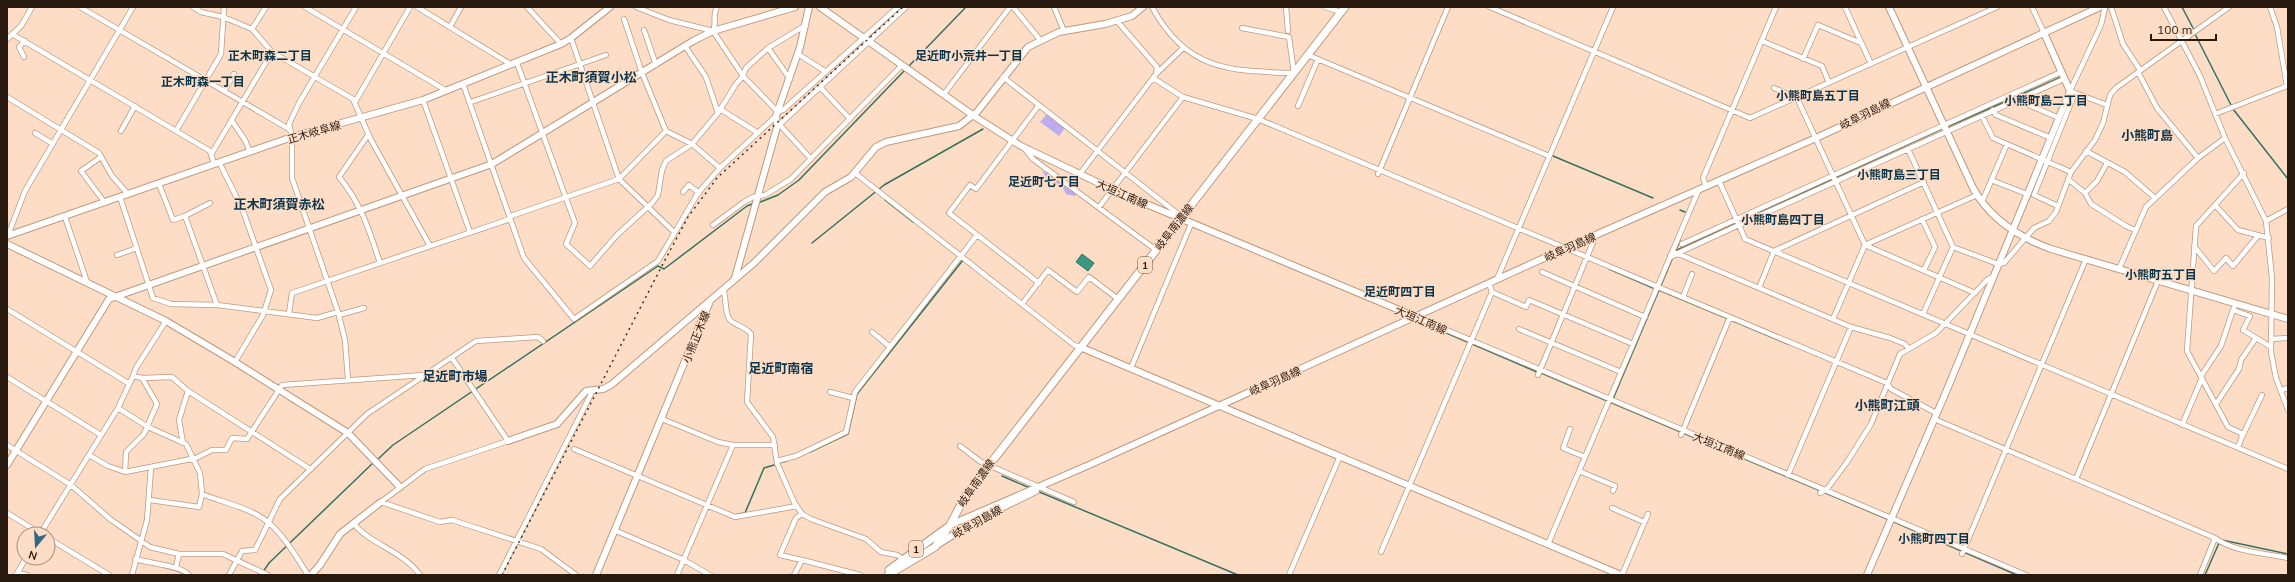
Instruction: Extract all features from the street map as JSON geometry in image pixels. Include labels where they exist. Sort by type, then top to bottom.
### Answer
[{"type":"main road","name":"岐阜南濃線","points":[[888,575],[935,547],[950,526],[966,495],[988,465],[1343,10]]},
{"type":"main road","name":"岐阜南濃線","points":[[883,575],[950,526]]},
{"type":"street","points":[[7,39],[21,26],[32,7]]},
{"type":"street","points":[[80,7],[289,130]]},
{"type":"street","points":[[9,232],[25,191],[133,7]]},
{"type":"street","points":[[192,7],[201,12],[223,17],[252,29],[272,52],[356,102]]},
{"type":"street","points":[[176,131],[221,54],[224,7]]},
{"type":"street","points":[[252,29],[266,7]]},
{"type":"street","points":[[305,7],[447,91]]},
{"type":"street","points":[[348,379],[345,340],[338,313],[292,178],[292,137],[289,130],[291,117],[356,7]]},
{"type":"street","points":[[410,7],[356,102],[360,119],[430,246]]},
{"type":"street","points":[[417,7],[515,64],[526,83],[574,223],[566,244],[590,266],[617,235],[648,208],[658,195],[662,170],[666,161],[692,144],[719,111],[736,84],[743,76],[746,68],[768,48],[806,25]]},
{"type":"street","points":[[450,27],[461,7]]},
{"type":"street","points":[[528,7],[561,44]]},
{"type":"street","name":"正木岐阜線","points":[[9,232],[65,217],[292,137],[423,100],[515,64],[561,44],[571,38],[610,7]]},
{"type":"street","points":[[636,7],[669,20],[712,31],[743,76],[777,113]]},
{"type":"street","points":[[712,31],[715,28],[714,12],[717,7]]},
{"type":"street","points":[[7,465],[109,299],[114,296],[149,286],[256,247],[452,180],[492,164],[712,31],[795,7]]},
{"type":"street","points":[[735,278],[755,201],[778,126],[777,113],[798,54],[809,7]]},
{"type":"street","name":"大垣江南線","points":[[820,7],[974,116],[1021,146],[1079,175],[1331,284],[1416,317],[1470,343],[1682,433],[1788,474],[1822,491],[1892,518],[1963,551],[2026,575]]},
{"type":"street","points":[[778,126],[820,87],[898,7]]},
{"type":"street","points":[[463,84],[471,102],[524,258],[574,319],[658,261],[674,232],[699,193],[720,168],[777,113],[783,110],[826,72],[906,7]]},
{"type":"street","points":[[944,94],[1012,7],[1041,41]]},
{"type":"street","points":[[1054,7],[1064,31]]},
{"type":"street","points":[[974,116],[1028,47],[1064,31],[1117,21],[1132,16],[1143,7]]},
{"type":"street","points":[[1152,7],[1162,24],[1183,48],[1206,61],[1240,72],[1294,73],[1289,37],[1242,28]]},
{"type":"street","points":[[1286,7],[1288,31]]},
{"type":"street","points":[[1325,7],[1343,10]]},
{"type":"street","points":[[1379,171],[1448,7]]},
{"type":"street","points":[[1490,7],[1750,118],[1829,84],[1997,7]]},
{"type":"street","points":[[1498,279],[1517,229],[1613,7]]},
{"type":"street","points":[[1706,186],[1703,178],[1776,7]]},
{"type":"street","points":[[1845,7],[1871,64]]},
{"type":"street","points":[[1889,7],[1946,132],[1977,195],[1990,213],[2024,238],[2086,259],[2191,290],[2234,307],[2250,316],[2244,330],[2271,347]]},
{"type":"street","points":[[2032,7],[2064,79],[2073,92],[2107,105]]},
{"type":"street","name":"岐阜羽島線","points":[[950,526],[981,510],[1040,487],[1488,283],[1816,138],[1925,86],[2100,7]]},
{"type":"street","points":[[1867,575],[2012,230],[2030,194],[2059,128],[2101,26],[2105,7]]},
{"type":"street","points":[[2111,7],[2124,44],[2166,122],[2198,158]]},
{"type":"street","points":[[2164,7],[2183,41],[2225,138],[2266,221],[2269,238],[2272,278],[2270,314],[2273,368],[2288,410]]},
{"type":"street","points":[[1908,149],[1953,247],[1998,264],[2007,260],[2034,228],[2049,221],[2056,212],[2071,172],[2099,132],[2107,105],[2116,88],[2229,7]]},
{"type":"street","points":[[2215,114],[2287,86],[2277,26],[2270,7]]},
{"type":"street","points":[[624,19],[642,73],[666,131],[692,144],[720,168]]},
{"type":"street","points":[[1117,21],[1157,67],[1155,76]]},
{"type":"street","points":[[1803,59],[1818,25],[1861,43]]},
{"type":"street","points":[[644,30],[656,65]]},
{"type":"street","points":[[12,34],[212,153],[242,208],[271,290],[265,310],[235,362]]},
{"type":"street","points":[[571,38],[619,179],[674,232]]},
{"type":"street","points":[[24,57],[19,47],[25,41]]},
{"type":"street","points":[[1762,41],[1822,66],[1829,84]]},
{"type":"street","points":[[685,46],[706,77],[719,111],[758,133]]},
{"type":"street","points":[[768,48],[790,79]]},
{"type":"street","points":[[1079,175],[1155,76],[1183,48]]},
{"type":"street","points":[[212,153],[272,52]]},
{"type":"street","points":[[798,54],[826,72]]},
{"type":"street","points":[[471,102],[606,55]]},
{"type":"street","points":[[1308,55],[1548,156]]},
{"type":"street","points":[[1298,106],[1318,59]]},
{"type":"street","points":[[713,225],[741,204],[755,201],[791,179],[902,65]]},
{"type":"street","points":[[1682,244],[2061,72]]},
{"type":"street","points":[[224,92],[234,74]]},
{"type":"street","points":[[1155,76],[1183,97],[1258,119],[1887,383],[1891,388],[1935,416],[2006,449],[2215,538],[2223,543],[2288,558]]},
{"type":"street","points":[[1003,77],[1126,171],[1177,213],[1179,219]]},
{"type":"street","points":[[1673,255],[2064,79]]},
{"type":"street","points":[[820,87],[850,119]]},
{"type":"street","points":[[1774,88],[1797,98],[1865,246],[1975,293]]},
{"type":"street","points":[[2045,160],[2051,138],[2059,128],[2060,118],[2073,92]]},
{"type":"street","points":[[7,97],[99,153],[112,176],[128,194]]},
{"type":"street","points":[[1099,207],[1111,189],[1183,97]]},
{"type":"street","points":[[2019,98],[2022,102],[2060,118]]},
{"type":"street","points":[[423,100],[470,232]]},
{"type":"street","points":[[1039,105],[976,189],[970,185],[949,213],[1039,283]]},
{"type":"street","points":[[121,131],[135,106]]},
{"type":"street","points":[[1993,110],[1996,115],[2051,138]]},
{"type":"street","name":"小熊正木線","points":[[596,575],[710,301],[768,250],[825,192],[855,173],[881,144],[959,126],[974,116]]},
{"type":"street","points":[[1982,116],[1993,138],[2071,172]]},
{"type":"street","points":[[232,121],[245,140],[250,152]]},
{"type":"street","points":[[778,126],[811,159]]},
{"type":"street","points":[[289,314],[292,293],[619,179],[666,131]]},
{"type":"street","points":[[35,133],[53,144]]},
{"type":"street","points":[[368,134],[339,178],[350,189],[362,210],[380,263]]},
{"type":"street","points":[[2119,269],[2146,207],[2198,158],[2225,138]]},
{"type":"street","points":[[1982,202],[2007,144]]},
{"type":"street","points":[[1021,146],[1033,159],[1156,250]]},
{"type":"street","points":[[2086,151],[2125,172],[2155,198]]},
{"type":"street","points":[[101,157],[80,171],[105,203]]},
{"type":"street","points":[[2085,194],[2097,181],[2107,163]]},
{"type":"street","points":[[855,173],[1074,345],[1132,368],[1622,575],[1648,514]]},
{"type":"street","points":[[2242,438],[2241,434],[2228,427],[2188,351],[2196,226],[2244,174]]},
{"type":"street","points":[[2068,179],[2085,194],[2091,204],[2135,230]]},
{"type":"street","points":[[1991,180],[2058,206]]},
{"type":"street","points":[[1719,181],[1745,239],[2288,469]]},
{"type":"street","points":[[1759,288],[1774,251],[1924,182]]},
{"type":"street","points":[[159,184],[173,220],[185,216],[210,203]]},
{"type":"street","points":[[683,192],[690,185],[699,193]]},
{"type":"street","points":[[1548,544],[1633,344],[1673,255],[1699,189]]},
{"type":"street","points":[[1833,319],[1865,246],[1977,195]]},
{"type":"street","points":[[120,197],[153,298],[171,304],[217,305],[265,310],[317,318],[364,308]]},
{"type":"street","points":[[2215,205],[2238,230],[2257,237],[2269,238]]},
{"type":"street","points":[[2266,221],[2288,209]]},
{"type":"street","points":[[185,216],[217,305]]},
{"type":"street","points":[[65,217],[87,282]]},
{"type":"street","points":[[1922,219],[1935,247],[1924,270]]},
{"type":"street","points":[[1132,368],[1191,224]]},
{"type":"street","points":[[776,461],[796,456],[846,432],[855,392],[977,235]]},
{"type":"street","points":[[1539,372],[1596,235]]},
{"type":"street","points":[[2194,246],[2214,271],[2226,258],[2233,266],[2257,237]]},
{"type":"street","points":[[7,244],[166,321],[235,362],[348,433],[400,487]]},
{"type":"street","points":[[1923,314],[1953,247]]},
{"type":"street","points":[[117,255],[137,248]]},
{"type":"street","points":[[1673,255],[1759,288],[1851,327],[1890,338],[1905,344],[1908,348]]},
{"type":"street","points":[[1963,551],[2086,259]]},
{"type":"street","points":[[1022,304],[1048,270],[1077,292],[1089,277],[1118,299]]},
{"type":"street","points":[[1542,272],[1645,317]]},
{"type":"street","points":[[1683,297],[1692,274]]},
{"type":"street","points":[[1822,491],[1831,484],[1860,442],[1878,409],[1887,383],[1900,354],[1908,348],[1924,342],[1944,324],[1988,279],[1993,277]]},
{"type":"street","points":[[2076,478],[2158,280]]},
{"type":"street","points":[[1488,283],[1492,292],[1526,307],[1529,300],[1633,344]]},
{"type":"street","points":[[723,289],[726,296],[727,316],[731,321],[751,334],[747,402],[774,437],[776,461],[785,484],[802,514],[815,521],[866,540],[881,552],[897,555],[903,559]]},
{"type":"street","points":[[1381,552],[1492,292]]},
{"type":"street","points":[[202,494],[252,512],[269,523],[285,541],[310,575],[326,557],[332,542],[353,523],[424,469],[557,424],[583,394],[591,390],[603,389],[611,385],[710,301]]},
{"type":"street","points":[[2234,307],[2288,319]]},
{"type":"street","points":[[2182,425],[2201,377],[2221,346],[2234,307]]},
{"type":"street","points":[[7,310],[128,383]]},
{"type":"street","points":[[1682,433],[1730,317]]},
{"type":"street","points":[[45,526],[118,408],[128,383],[134,376],[136,368],[166,321]]},
{"type":"street","points":[[1788,474],[1851,327]]},
{"type":"street","points":[[1519,329],[1621,372]]},
{"type":"street","points":[[872,332],[890,347]]},
{"type":"street","points":[[229,575],[236,560],[242,552],[255,550],[280,499],[367,414],[476,341],[538,337],[543,341]]},
{"type":"street","points":[[2216,404],[2256,338]]},
{"type":"street","points":[[2271,339],[2288,338]]},
{"type":"street","points":[[452,358],[508,441]]},
{"type":"street","points":[[89,454],[108,466],[125,472],[191,459],[212,450],[226,450],[232,438],[247,439],[282,385],[348,379],[426,375]]},
{"type":"street","points":[[134,376],[142,378],[172,377],[188,391],[251,433],[310,469]]},
{"type":"street","points":[[7,377],[47,400],[101,435]]},
{"type":"street","points":[[125,472],[126,452],[148,427],[157,404],[142,378]]},
{"type":"street","points":[[2280,390],[2288,388]]},
{"type":"street","points":[[499,575],[588,401],[591,390]]},
{"type":"street","points":[[183,443],[179,420],[188,391]]},
{"type":"street","points":[[830,392],[853,398]]},
{"type":"street","points":[[2238,448],[2262,395]]},
{"type":"street","points":[[118,408],[148,427],[186,444],[191,459],[200,473],[202,494],[198,507],[150,500]]},
{"type":"street","points":[[662,419],[718,442],[733,445],[775,445]]},
{"type":"street","points":[[1570,429],[1562,448],[1585,457]]},
{"type":"street","points":[[7,445],[71,485],[110,519],[150,547],[179,554],[223,554],[268,575]]},
{"type":"street","points":[[677,575],[733,445]]},
{"type":"street","points":[[960,446],[988,465],[1074,502]]},
{"type":"street","points":[[574,449],[735,517],[797,506]]},
{"type":"street","points":[[1289,575],[1340,456]]},
{"type":"street","points":[[132,575],[150,500],[151,468]]},
{"type":"street","points":[[1579,471],[1615,486],[1613,491]]},
{"type":"street","name":"岐阜羽島線","points":[[935,547],[975,521],[1031,494],[1040,487]]},
{"type":"street","points":[[381,502],[440,522],[452,520],[547,552],[576,575]]},
{"type":"street","points":[[1612,508],[1644,522]]},
{"type":"street","points":[[7,513],[27,526]]},
{"type":"street","points":[[802,514],[796,518],[780,555],[860,575]]},
{"type":"street","points":[[353,523],[379,544],[400,557],[420,575]]},
{"type":"street","points":[[614,530],[684,560],[710,575]]},
{"type":"street","points":[[2200,575],[2215,538]]},
{"type":"street","points":[[56,543],[109,575]]},
{"type":"street","points":[[176,567],[179,554]]},
{"type":"street","points":[[135,559],[155,565],[176,567],[190,575]]},
{"type":"street","points":[[794,575],[802,560]]},
{"type":"street","points":[[17,574],[27,575]]},
{"type":"shaded area","points":[[1047,114],[1065,128],[1059,136],[1040,122]]},
{"type":"shaded area","points":[[1042,171],[1051,175],[1065,185],[1076,194],[1075,196],[1066,194],[1059,185],[1048,180]]},
{"type":"water","points":[[1082,254],[1094,263],[1088,271],[1076,262]]},
{"type":"waterway","points":[[908,67],[966,7]]},
{"type":"waterway","points":[[2182,7],[2194,30]]},
{"type":"waterway","points":[[2195,34],[2231,105]]},
{"type":"waterway","points":[[758,203],[778,195],[799,180],[905,70]]},
{"type":"waterway","points":[[1947,127],[2061,77]]},
{"type":"waterway","points":[[2233,109],[2288,179]]},
{"type":"waterway","points":[[1675,251],[1944,128]]},
{"type":"waterway","points":[[2035,183],[2059,128]]},
{"type":"waterway","points":[[812,243],[884,185],[983,129]]},
{"type":"waterway","points":[[1553,156],[1653,198]]},
{"type":"waterway","points":[[885,200],[913,222]]},
{"type":"waterway","points":[[377,460],[393,445],[658,266],[664,269],[747,206],[754,203]]},
{"type":"waterway","points":[[1680,210],[1685,212]]},
{"type":"waterway","points":[[1676,250],[1680,240]]},
{"type":"waterway","points":[[1613,399],[1673,257]]},
{"type":"waterway","points":[[810,452],[848,434],[857,394],[963,260]]},
{"type":"waterway","points":[[1609,269],[1653,288]]},
{"type":"waterway","points":[[1659,290],[1788,344]]},
{"type":"waterway","points":[[1423,323],[1537,372]]},
{"type":"waterway","points":[[1541,373],[1887,519]]},
{"type":"waterway","points":[[779,463],[787,461]]},
{"type":"waterway","points":[[261,575],[269,563],[374,462]]},
{"type":"waterway","points":[[738,514],[745,513],[764,468],[774,465]]},
{"type":"waterway","points":[[1002,476],[1030,488]]},
{"type":"waterway","points":[[1037,491],[1238,575]]},
{"type":"waterway","points":[[1894,522],[2017,575]]},
{"type":"waterway","points":[[2222,540],[2288,554]]},
{"type":"waterway","points":[[2205,575],[2219,543]]},
{"type":"railway","points":[[502,575],[688,217],[717,178],[903,7]]},
{"type":"district","name":"正木町森二丁目","points":[[270,55]]},
{"type":"district","name":"足近町小荒井一丁目","points":[[969,55]]},
{"type":"district","name":"正木町須賀小松","points":[[591,77]]},
{"type":"district","name":"正木町森一丁目","points":[[203,81]]},
{"type":"district","name":"小熊町島五丁目","points":[[1818,95]]},
{"type":"district","name":"小熊町島二丁目","points":[[2046,100]]},
{"type":"district","name":"小熊町島","points":[[2147,135]]},
{"type":"district","name":"小熊町島三丁目","points":[[1899,174]]},
{"type":"district","name":"足近町七丁目","points":[[1044,181]]},
{"type":"district","name":"正木町須賀赤松","points":[[279,204]]},
{"type":"district","name":"小熊町島四丁目","points":[[1783,219]]},
{"type":"district","name":"小熊町五丁目","points":[[2161,274]]},
{"type":"district","name":"足近町四丁目","points":[[1400,291]]},
{"type":"district","name":"足近町南宿","points":[[781,368]]},
{"type":"district","name":"足近町市場","points":[[455,376]]},
{"type":"district","name":"小熊町江頭","points":[[1887,405]]},
{"type":"district","name":"小熊町四丁目","points":[[1934,538]]}]
